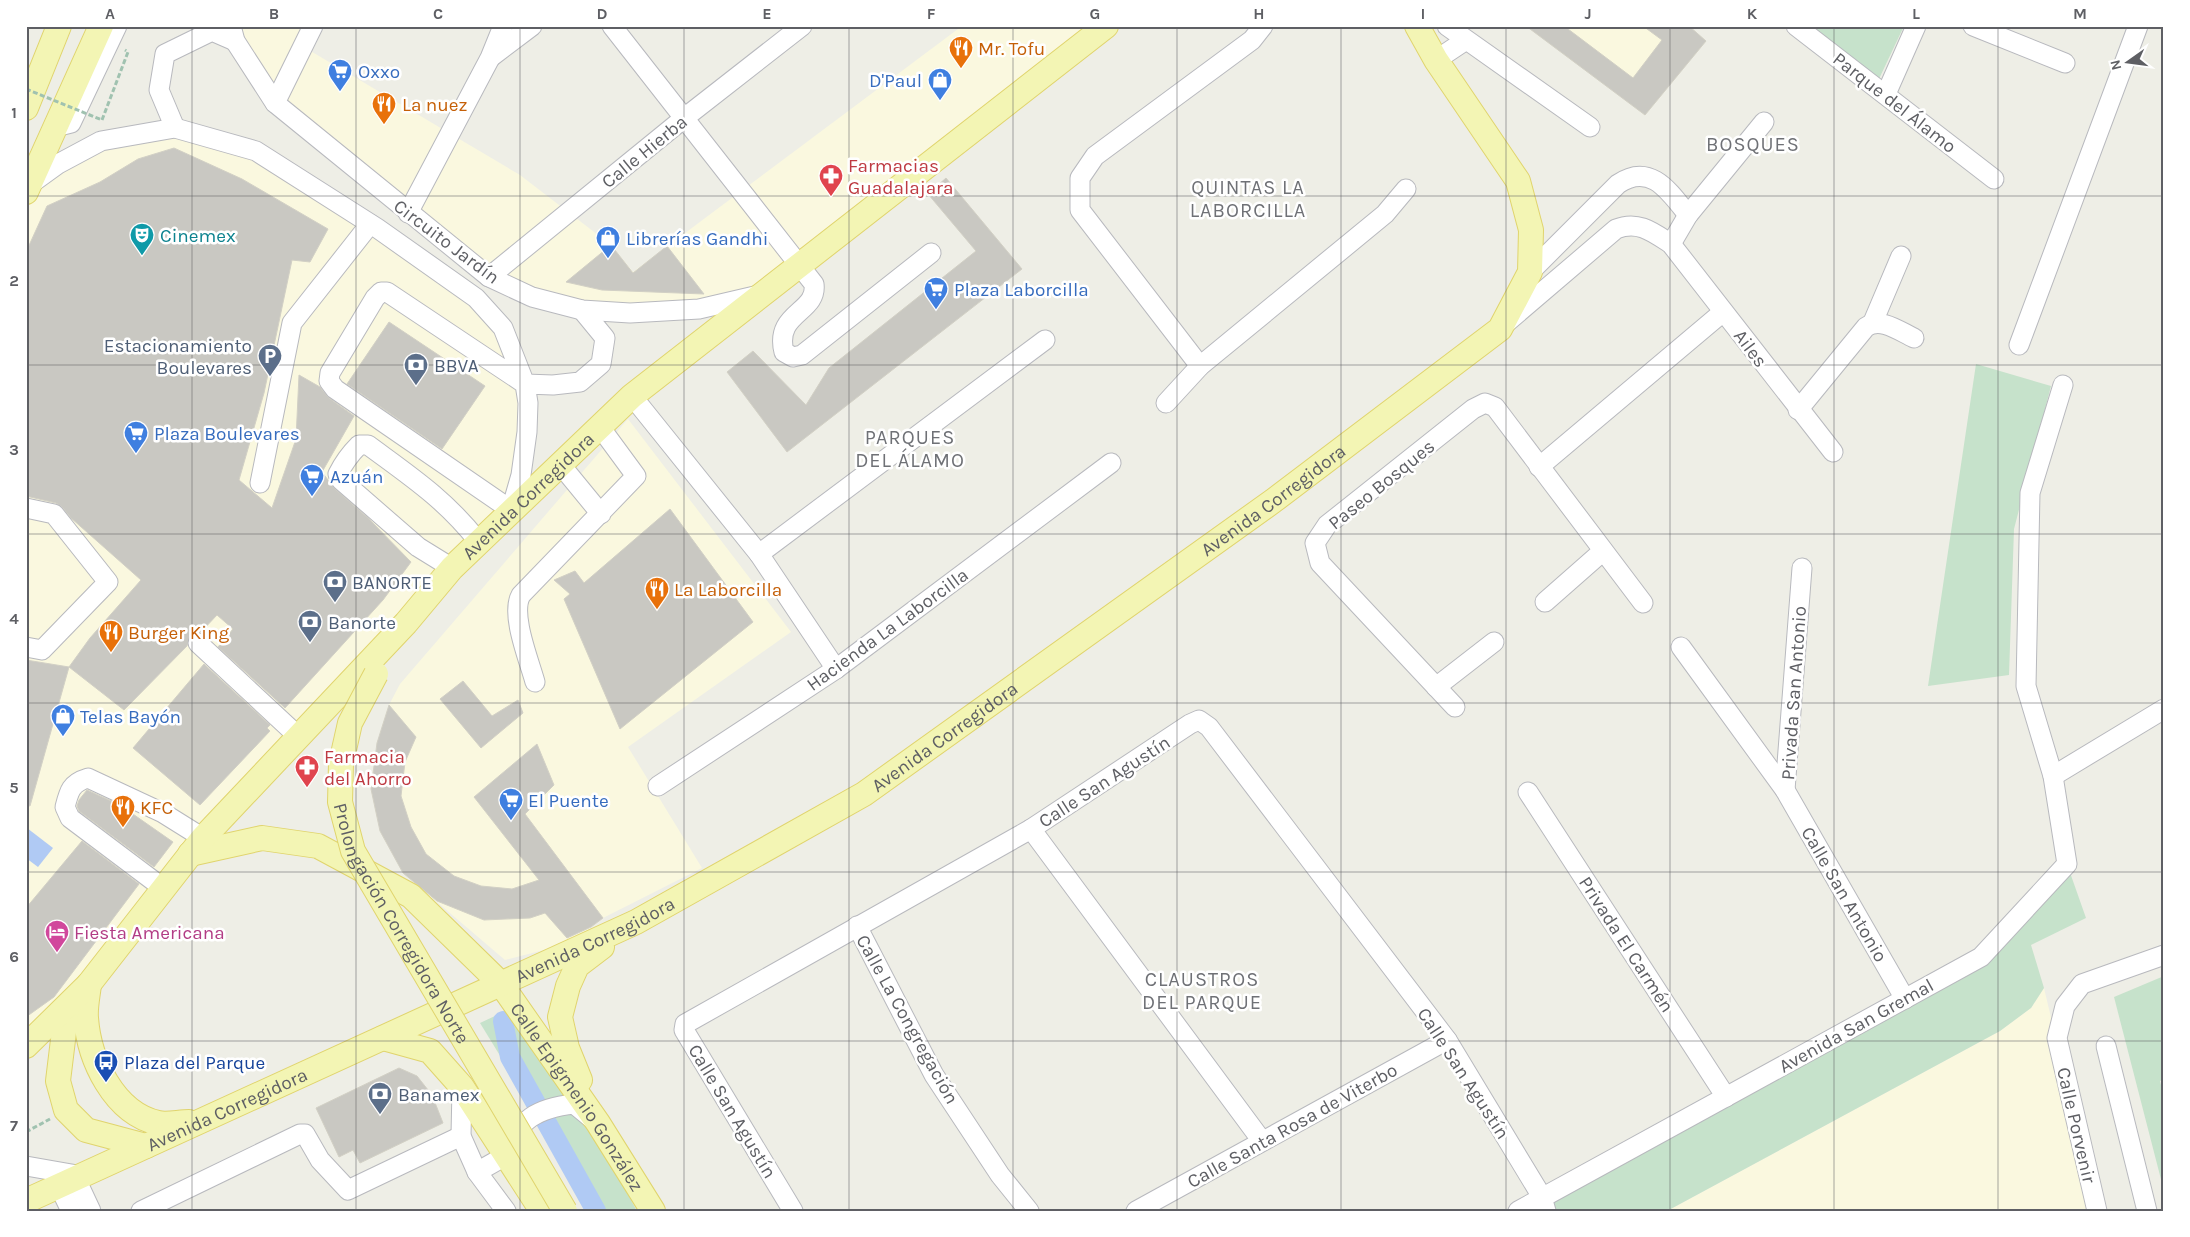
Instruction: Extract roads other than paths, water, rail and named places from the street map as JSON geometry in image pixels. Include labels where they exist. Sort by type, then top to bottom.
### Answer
[{"type":"main road","points":[[26,108],[59,26]]},
{"type":"main road","points":[[27,189],[101,26]]},
{"type":"main road","name":"Avenida Corregidora","points":[[27,1050],[90,984],[196,846],[300,738],[406,623],[452,568],[511,510],[632,396],[1106,26]]},
{"type":"main road","name":"Avenida Corregidora","points":[[26,1201],[636,922],[864,794],[1273,501],[1500,329],[1530,272],[1531,230],[1518,181],[1436,60],[1417,26]]},
{"type":"main road","name":"Prolongación Corregidora Norte","points":[[376,674],[350,723],[341,763],[340,802],[353,850],[565,1211]]},
{"type":"main road","name":"Calle Epigmenio González","points":[[196,846],[262,838],[318,846],[411,896],[501,984],[598,1123],[653,1211]]},
{"type":"main road","points":[[598,1123],[567,1048],[560,1017],[568,986],[578,966],[636,922]]},
{"type":"main road","points":[[90,984],[86,1018],[93,1052],[106,1083],[128,1109],[158,1123],[201,1121]]},
{"type":"main road","points":[[67,1007],[58,1081],[66,1110],[86,1130],[146,1146]]},
{"type":"main road","points":[[383,1038],[430,1051],[462,1087],[538,1204]]},
{"type":"street","points":[[55,127],[71,123],[117,26]]},
{"type":"street","points":[[275,103],[312,26]]},
{"type":"street","points":[[408,213],[490,58],[503,26]]},
{"type":"street","points":[[490,58],[532,26]]},
{"type":"street","points":[[612,26],[814,284],[815,291],[811,299],[784,328],[781,339],[784,352],[793,357],[802,355],[932,253]]},
{"type":"street","name":"Calle Hierba","points":[[489,277],[683,119],[802,26]]},
{"type":"street","points":[[1200,366],[1080,210],[1080,178],[1095,156],[1252,40],[1263,26]]},
{"type":"street","points":[[1447,26],[1590,127]]},
{"type":"street","name":"Parque del Álamo","points":[[1796,26],[1994,179]]},
{"type":"street","points":[[1886,94],[1916,26]]},
{"type":"street","points":[[1973,26],[2066,63]]},
{"type":"street","points":[[2019,345],[2138,26]]},
{"type":"street","points":[[27,189],[58,164],[101,141],[175,128],[159,90],[165,54],[212,31],[233,33]]},
{"type":"street","name":"Circuito Jardín","points":[[233,33],[275,103],[489,277],[532,297],[582,310],[630,313],[699,309],[765,293]]},
{"type":"street","points":[[1436,60],[1466,40]]},
{"type":"street","points":[[1671,244],[1688,215],[1764,122]]},
{"type":"street","name":"Circuito Jardín","points":[[175,128],[256,151],[373,226],[476,298],[503,328],[526,384],[527,432],[521,475],[511,510]]},
{"type":"street","points":[[1530,272],[1618,184],[1628,177],[1641,175],[1655,180],[1668,190],[1688,215]]},
{"type":"street","points":[[1166,403],[1200,366],[1385,214],[1406,189]]},
{"type":"street","name":"Ailes","points":[[1500,329],[1616,229],[1627,225],[1638,225],[1654,232],[1671,244],[1798,410],[1833,452]]},
{"type":"street","points":[[260,483],[275,379],[292,323],[373,226]]},
{"type":"street","points":[[1556,246],[1568,271]]},
{"type":"street","points":[[1798,410],[1866,327],[1873,322],[1901,256]]},
{"type":"street","points":[[511,510],[343,394],[329,381],[330,373],[375,298],[381,292],[387,292],[526,384],[553,385],[580,382],[601,364],[605,338],[582,310]]},
{"type":"street","points":[[1539,467],[1723,312]]},
{"type":"street","points":[[1873,322],[1880,322],[1914,338]]},
{"type":"street","points":[[759,554],[1045,340]]},
{"type":"street","points":[[2063,385],[2030,493],[2026,686],[2053,776],[2164,709]]},
{"type":"street","points":[[632,396],[759,554],[836,669]]},
{"type":"street","name":"Paseo Bosques","points":[[1455,707],[1320,563],[1315,543],[1328,525],[1474,409],[1485,403],[1495,407],[1643,603]]},
{"type":"street","points":[[535,682],[517,616],[516,603],[520,595],[636,476],[600,427]]},
{"type":"street","points":[[452,568],[418,547],[341,480],[338,474],[355,449],[359,445],[368,445],[437,495],[458,516],[478,542]]},
{"type":"street","name":"Hacienda La Laborcilla","points":[[658,786],[836,669],[1111,463]]},
{"type":"street","points":[[560,464],[601,514]]},
{"type":"street","points":[[26,508],[54,514],[108,582],[42,650],[26,647]]},
{"type":"street","points":[[1545,602],[1603,551]]},
{"type":"street","name":"Privada San Antonio","points":[[1785,790],[1802,568]]},
{"type":"street","name":"Prolongación Corregidora Norte","points":[[376,674],[406,623]]},
{"type":"street","points":[[1436,687],[1494,642]]},
{"type":"street","points":[[198,644],[300,738]]},
{"type":"street","name":"Privada San Antonio","points":[[1681,647],[1785,790]]},
{"type":"street","name":"Calle San Agustín","points":[[794,1211],[684,1030],[688,1021],[1031,829],[1190,724],[1199,720],[1209,727],[1447,1040],[1544,1204]]},
{"type":"street","name":"Avenida San Gremal","points":[[1518,1211],[1544,1204],[1726,1097],[1981,957],[2067,864],[2053,776]]},
{"type":"street","points":[[162,888],[70,818],[65,807],[70,788],[78,781],[88,778],[163,813],[196,846]]},
{"type":"street","name":"Calle San Antonio","points":[[1785,790],[1905,999]]},
{"type":"street","name":"Privada El Carmén","points":[[1528,792],[1726,1097]]},
{"type":"street","points":[[1031,829],[1262,1141]]},
{"type":"street","name":"Calle La Congregación","points":[[857,926],[934,1075],[1000,1175],[1029,1211]]},
{"type":"street","name":"Calle Porvenir","points":[[2097,1211],[2057,1038],[2065,1006],[2082,984],[2164,955]]},
{"type":"street","name":"Calle Santa Rosa de Viterbo","points":[[1136,1211],[1447,1040]]},
{"type":"street","points":[[2106,1046],[2146,1210]]},
{"type":"street","points":[[462,1087],[461,1136],[477,1172],[506,1210],[538,1204]]},
{"type":"street","points":[[477,1172],[507,1154],[512,1136],[525,1121],[554,1106],[574,1104],[598,1123]]},
{"type":"street","points":[[140,1211],[300,1134],[305,1134],[309,1137],[320,1160],[348,1190],[461,1136]]},
{"type":"street","points":[[26,1166],[73,1180],[91,1211]]},
{"type":"street","points":[[70,1211],[73,1180]]},
{"type":"water","points":[[27,828],[53,848],[38,867],[26,858]]},
{"type":"waterway","points":[[503,1021],[510,1057],[596,1211]]},
{"type":"place","name":"Mr. Tofu","points":[[961,69]]},
{"type":"place","name":"Oxxo","points":[[340,92]]},
{"type":"place","name":"D'Paul","points":[[940,101]]},
{"type":"place","name":"La nuez","points":[[384,125]]},
{"type":"place","name":"Farmacias Guadalajara","points":[[831,197]]},
{"type":"place","name":"Cinemex","points":[[142,256]]},
{"type":"place","name":"Librerías Gandhi","points":[[608,259]]},
{"type":"place","name":"Plaza Laborcilla","points":[[936,310]]},
{"type":"place","name":"Estacionamiento Boulevares","points":[[270,377]]},
{"type":"place","name":"BBVA","points":[[416,386]]},
{"type":"place","name":"Plaza Boulevares","points":[[136,454]]},
{"type":"place","name":"Azuán","points":[[312,497]]},
{"type":"place","name":"BANORTE","points":[[335,603]]},
{"type":"place","name":"La Laborcilla","points":[[657,610]]},
{"type":"place","name":"Banorte","points":[[310,643]]},
{"type":"place","name":"Burger King","points":[[111,653]]},
{"type":"place","name":"Telas Bayón","points":[[63,737]]},
{"type":"place","name":"Farmacia del Ahorro","points":[[307,788]]},
{"type":"place","name":"El Puente","points":[[511,821]]},
{"type":"place","name":"KFC","points":[[123,828]]},
{"type":"place","name":"Fiesta Americana","points":[[57,953]]},
{"type":"place","name":"Plaza del Parque","points":[[106,1083]]},
{"type":"place","name":"Banamex","points":[[380,1115]]},
{"type":"district","name":"BOSQUES","points":[[1753,144]]},
{"type":"district","name":"QUINTAS LA LABORCILLA","points":[[1248,198]]},
{"type":"district","name":"PARQUES DEL ÁLAMO","points":[[910,448]]},
{"type":"district","name":"CLAUSTROS DEL PARQUE","points":[[1202,990]]}]
